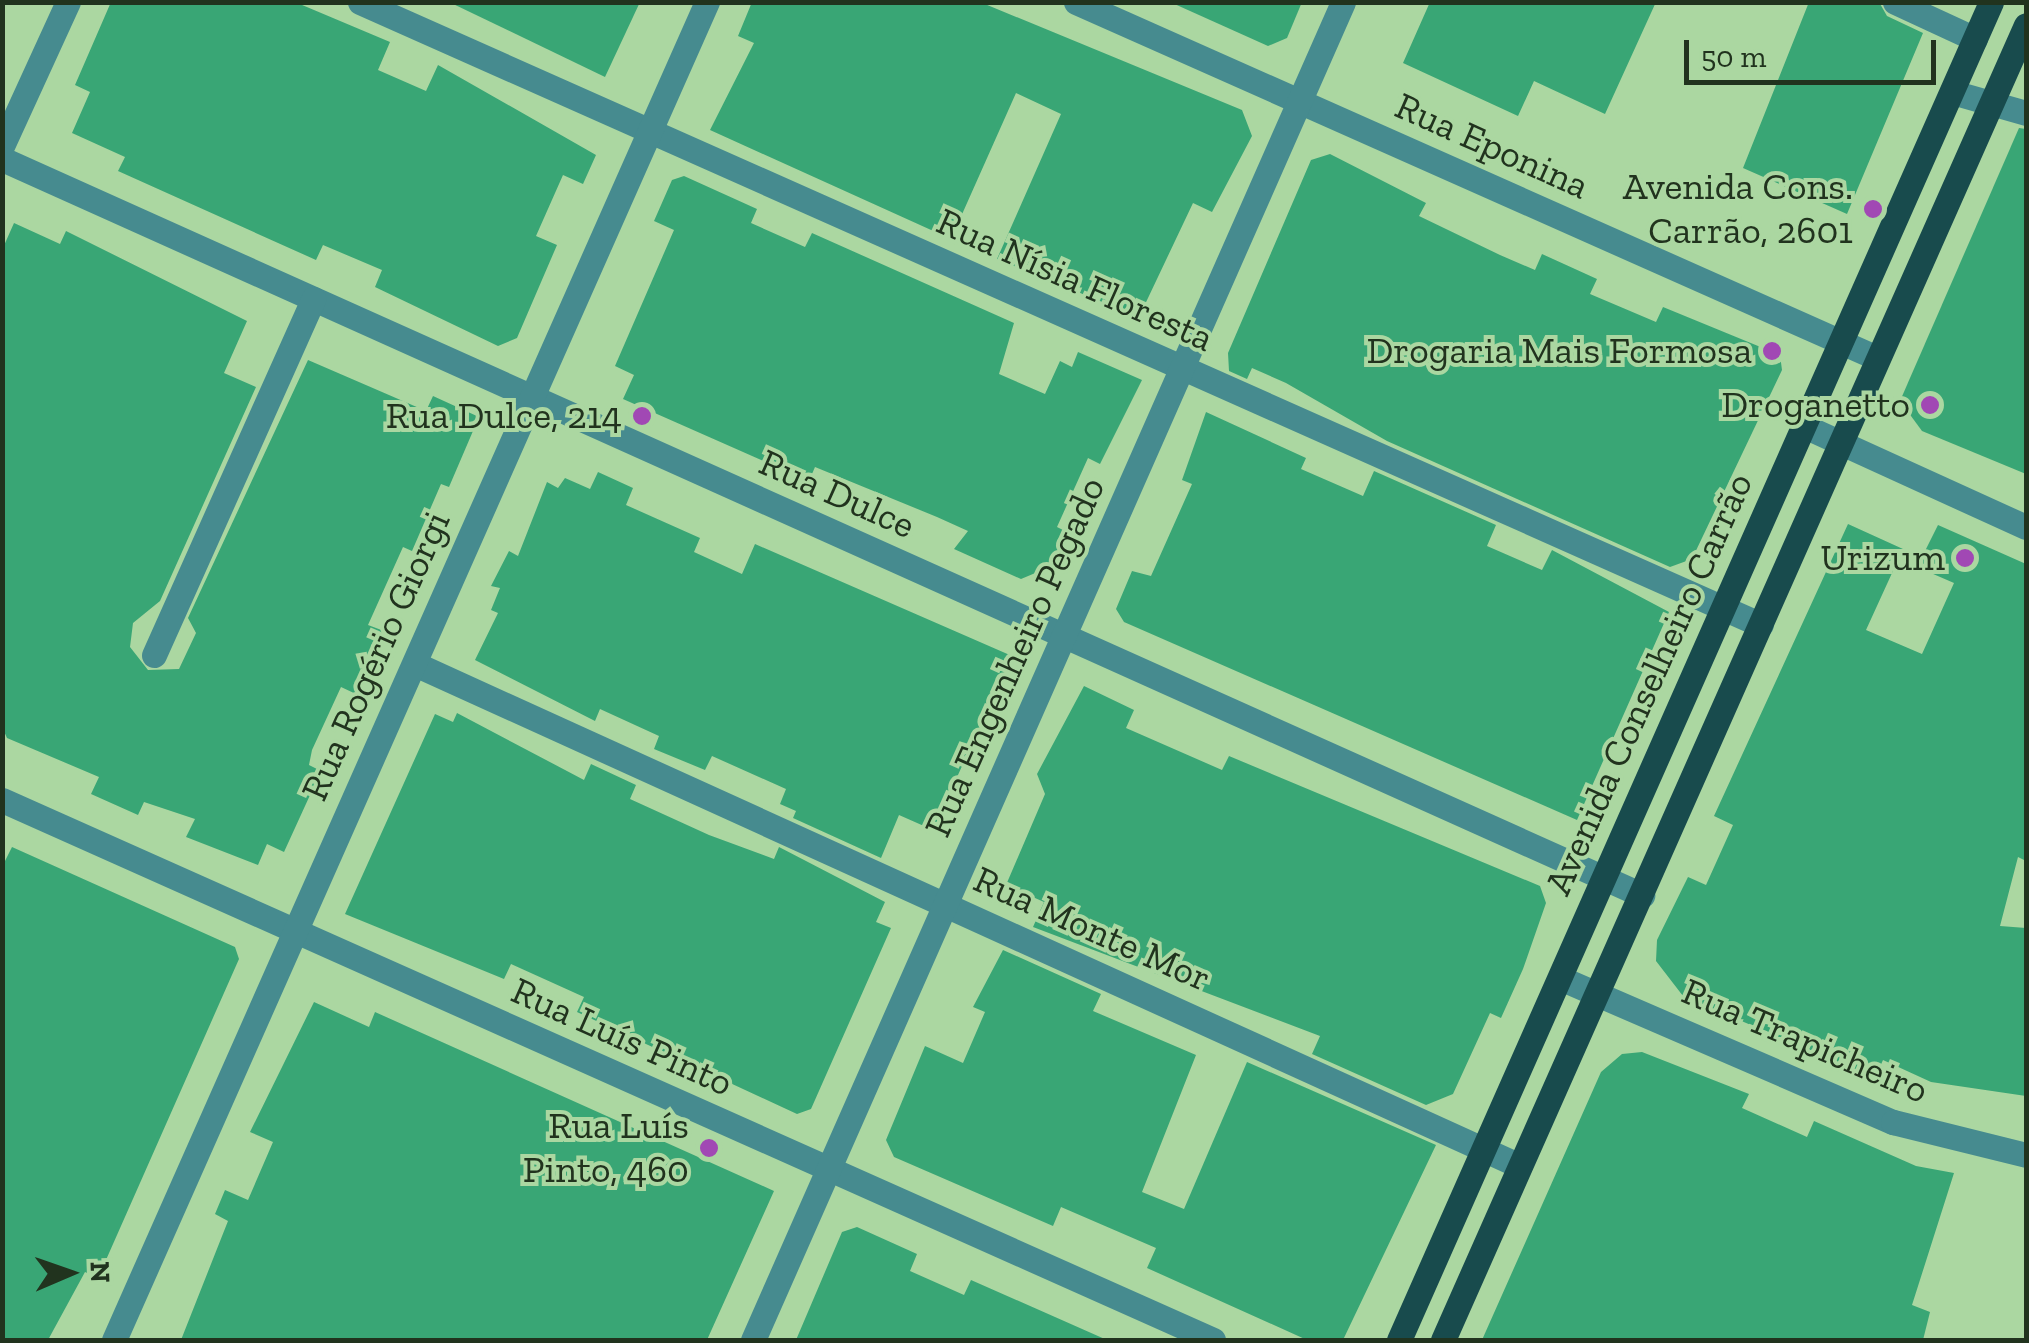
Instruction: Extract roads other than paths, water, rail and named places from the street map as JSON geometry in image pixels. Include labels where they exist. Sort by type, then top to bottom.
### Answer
[{"type":"main road","name":"Avenida Conselheiro Carrão","points":[[1399,1340],[1991,2]]},
{"type":"main road","name":"Avenida Conselheiro Carrão","points":[[1443,1340],[2026,25]]},
{"type":"street","points":[[2,146],[68,2]]},
{"type":"street","name":"Rua Nísia Floresta","points":[[360,2],[1761,624]]},
{"type":"street","name":"Rua Rogério Giorgi","points":[[114,1340],[707,2]]},
{"type":"street","name":"Rua Eponina","points":[[1076,2],[1878,358]]},
{"type":"street","name":"Rua Engenheiro Pegado","points":[[753,1340],[1342,2]]},
{"type":"street","points":[[1895,2],[1975,40]]},
{"type":"street","points":[[1952,92],[1990,106],[2026,113]]},
{"type":"street","name":"Rua Dulce","points":[[2,159],[1642,895]]},
{"type":"street","points":[[154,656],[313,299]]},
{"type":"street","points":[[1804,426],[2026,526]]},
{"type":"street","name":"Rua Monte Mor","points":[[415,664],[1518,1165]]},
{"type":"street","name":"Rua Luís Pinto","points":[[2,800],[1213,1340]]},
{"type":"street","name":"Rua Trapicheiro","points":[[1560,978],[1893,1122],[2026,1155]]},
{"type":"place","name":"Avenida Cons. Carrão, 2601","points":[[1873,209]]},
{"type":"place","name":"Drogaria Mais Formosa","points":[[1772,351]]},
{"type":"place","name":"Droganetto","points":[[1930,405]]},
{"type":"place","name":"Rua Dulce, 214","points":[[642,416]]},
{"type":"place","name":"Urizum","points":[[1965,558]]},
{"type":"place","name":"Rua Luís Pinto, 460","points":[[709,1148]]}]
